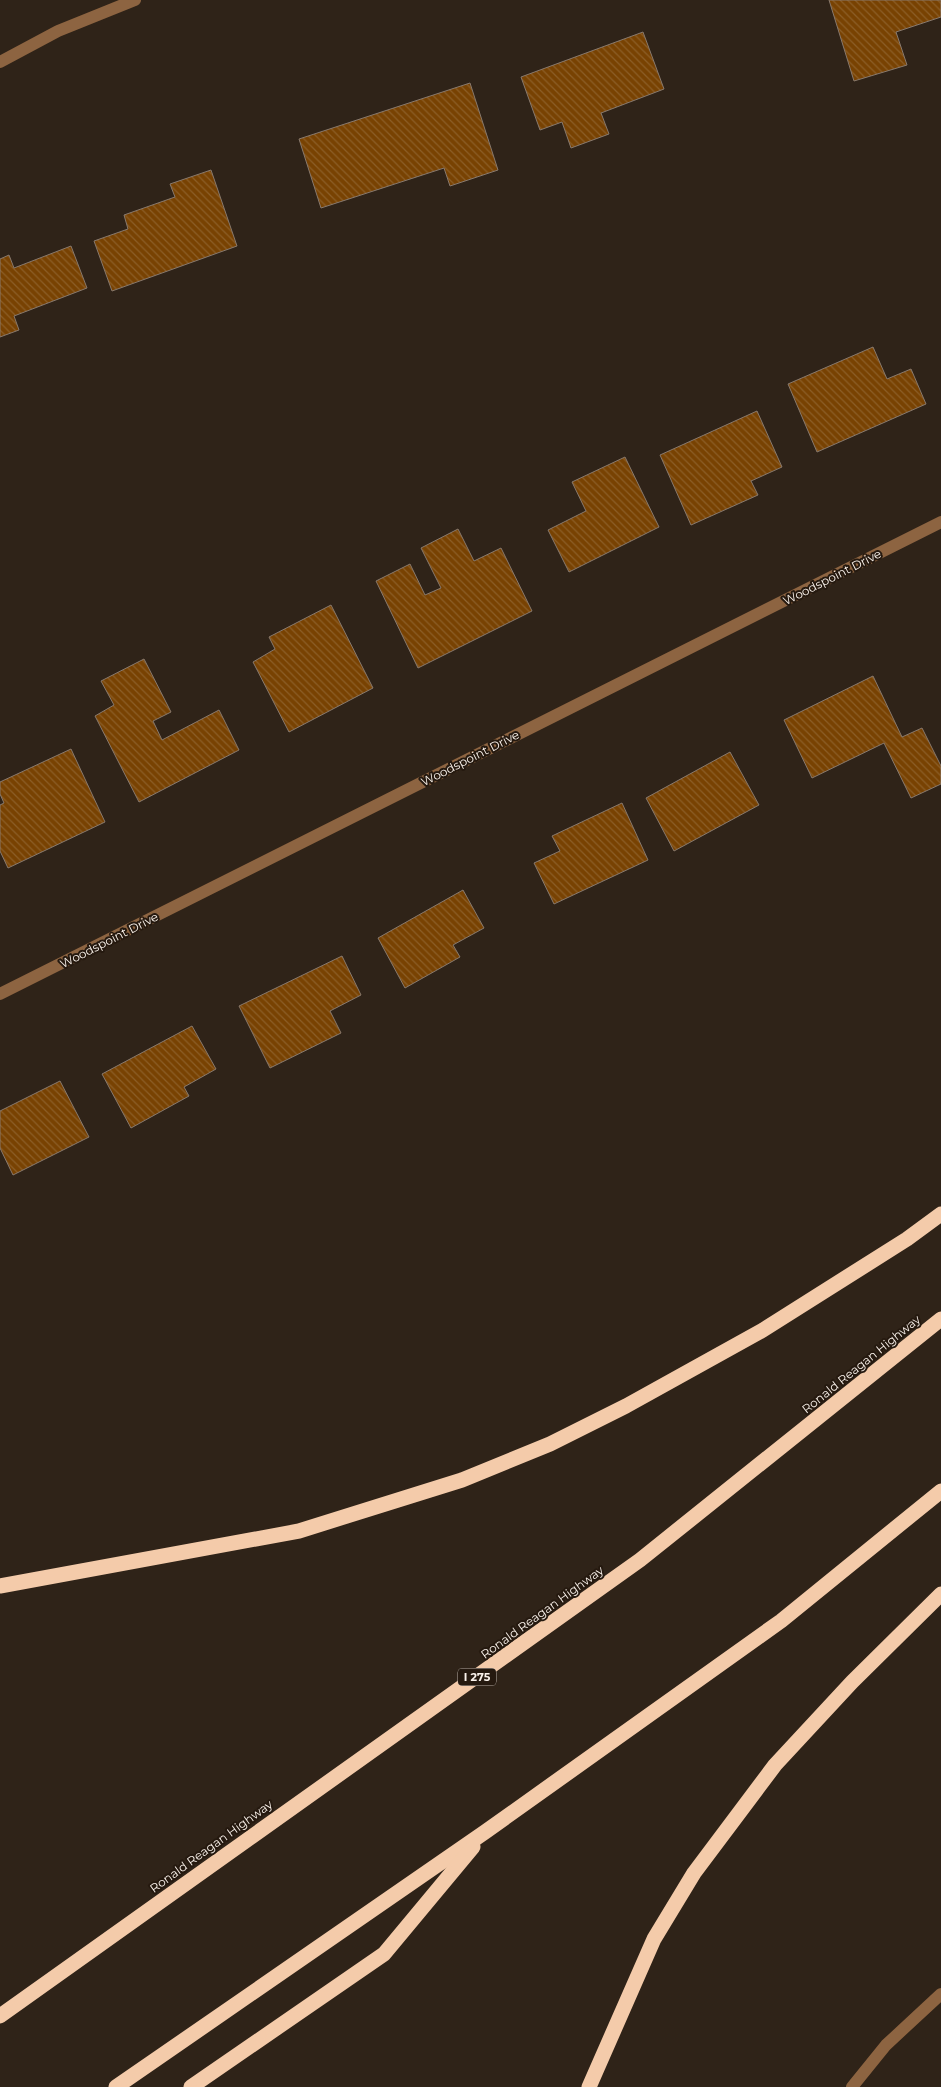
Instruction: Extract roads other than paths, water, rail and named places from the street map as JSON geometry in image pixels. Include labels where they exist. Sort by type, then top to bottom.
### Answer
[{"type":"highway","points":[[0,1586],[299,1532],[462,1480],[567,1436],[626,1406],[754,1335],[907,1238],[941,1214]]},
{"type":"highway","name":"Ronald Reagan Highway","points":[[0,2016],[640,1560],[941,1319]]},
{"type":"highway","points":[[116,2087],[485,1832],[781,1621],[941,1491]]},
{"type":"highway","points":[[588,2087],[654,1939],[694,1873],[775,1765],[852,1682],[941,1594]]},
{"type":"highway","points":[[191,2087],[384,1954],[485,1832]]},
{"type":"street","points":[[0,62],[58,31],[135,0]]},
{"type":"street","name":"Woodspoint Drive","points":[[0,994],[941,522]]},
{"type":"street","points":[[852,2087],[886,2046],[941,1994]]}]
